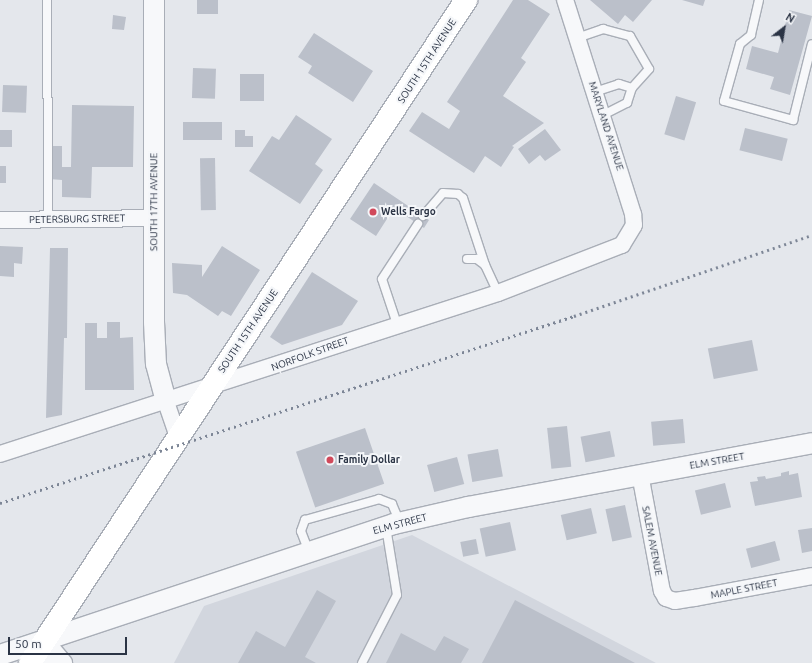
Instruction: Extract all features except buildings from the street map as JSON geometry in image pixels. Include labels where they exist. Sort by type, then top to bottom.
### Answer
[{"type":"main road","name":"SOUTH 15TH AVENUE","points":[[30,663],[178,436],[339,197],[466,0]]},
{"type":"street","name":"SOUTH 17TH AVENUE","points":[[154,0],[154,218],[156,357],[166,402]]},
{"type":"street","name":"MARYLAND AVENUE","points":[[565,0],[634,214],[628,238],[617,248]]},
{"type":"street","name":"PETERSBURG STREET","points":[[0,220],[154,218]]},
{"type":"street","name":"NORFOLK STREET","points":[[0,454],[210,388],[397,324],[498,292],[617,248]]},
{"type":"street","points":[[166,402],[178,436]]},
{"type":"street","name":"ELM STREET","points":[[0,655],[393,525],[640,474],[812,443]]},
{"type":"street","name":"SALEM AVENUE","points":[[640,474],[662,591],[666,598],[675,601]]},
{"type":"street","name":"MAPLE STREET","points":[[675,601],[812,576]]},
{"type":"street","points":[[45,640],[47,663]]},
{"type":"street","points":[[45,640],[64,663]]},
{"type":"lane","points":[[47,0],[48,219]]},
{"type":"lane","points":[[759,0],[751,35],[740,44],[724,101],[792,120],[812,44]]},
{"type":"lane","points":[[577,38],[603,29],[630,36],[649,69],[632,88],[627,103],[603,115]]},
{"type":"lane","points":[[595,92],[619,84],[632,88]]},
{"type":"lane","points":[[423,216],[443,193],[458,194],[462,198],[485,265],[498,292]]},
{"type":"lane","points":[[397,324],[382,279],[418,224]]},
{"type":"lane","points":[[467,259],[476,259],[485,265]]},
{"type":"lane","points":[[309,552],[301,531],[305,520],[379,499],[392,504],[397,596],[362,663]]},
{"type":"shaded area","points":[[412,535],[656,663],[174,663],[204,606]]},
{"type":"railway","points":[[0,503],[574,316],[812,235]]},
{"type":"place","name":"Wells Fargo","points":[[373,212]]},
{"type":"place","name":"Family Dollar","points":[[330,460]]}]
